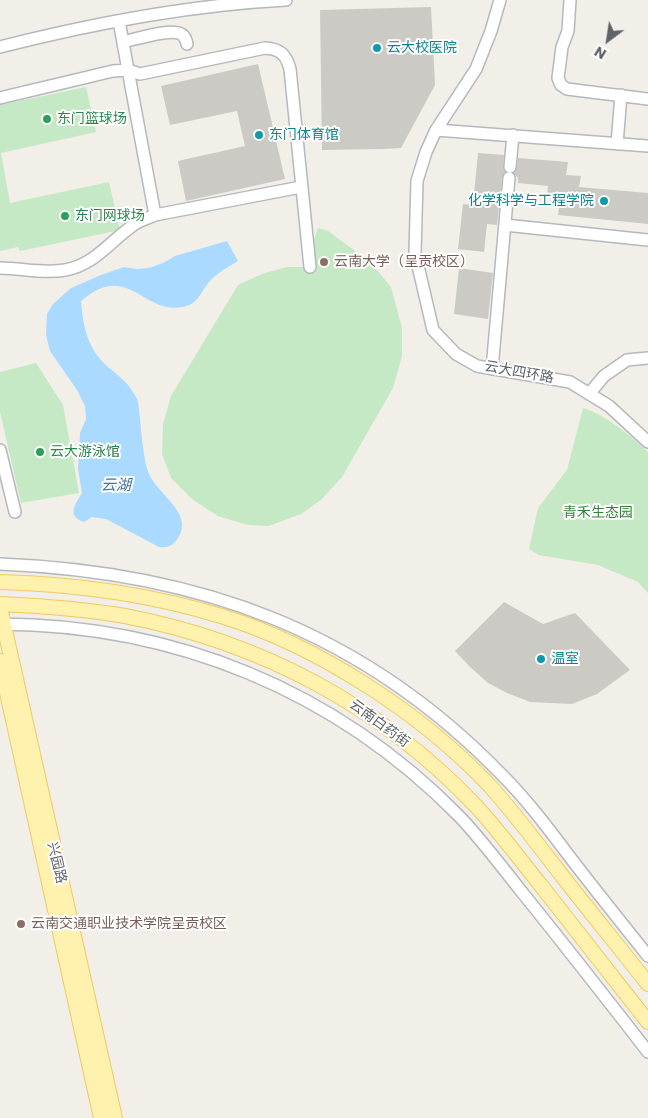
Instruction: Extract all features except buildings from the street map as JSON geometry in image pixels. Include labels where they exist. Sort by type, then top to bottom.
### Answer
[{"type":"main road","name":"云南白药街","points":[[0,582],[44,583],[165,600],[223,616],[279,638],[340,669],[392,702],[435,736],[489,786],[648,984]]},
{"type":"main road","name":"云南白药街","points":[[0,606],[40,606],[125,616],[204,636],[270,661],[315,682],[360,708],[400,738],[476,806],[512,848],[648,1022]]},
{"type":"main road","name":"兴园路","points":[[0,606],[2,624],[115,1118]]},
{"type":"main road","name":"兴园路","points":[[0,661],[101,1118]]},
{"type":"street","points":[[0,47],[174,10],[286,0]]},
{"type":"street","name":"云大四环路","points":[[500,0],[476,69],[436,130],[426,152],[417,181],[415,252],[432,330],[456,354],[477,366],[570,382],[609,406],[648,442]]},
{"type":"street","points":[[570,0],[568,31],[562,47],[558,78],[561,85],[567,89],[648,98]]},
{"type":"street","points":[[119,21],[155,214]]},
{"type":"street","points":[[124,42],[172,32],[181,34],[188,44]]},
{"type":"street","points":[[0,98],[112,71],[128,70],[140,74],[265,48],[274,48],[282,52],[288,59],[290,69],[310,267]]},
{"type":"street","points":[[617,144],[622,95]]},
{"type":"street","points":[[436,130],[648,146]]},
{"type":"street","points":[[492,369],[513,135]]},
{"type":"street","points":[[0,268],[43,272],[67,270],[84,264],[101,253],[135,224],[155,214],[301,187]]},
{"type":"street","points":[[505,225],[648,240]]},
{"type":"street","points":[[589,394],[604,376],[627,360],[648,358]]},
{"type":"street","points":[[0,450],[15,512]]},
{"type":"street","points":[[0,564],[91,570],[138,578],[194,591],[257,611],[315,636],[369,666],[421,701],[466,739],[504,777],[540,818],[648,956]]},
{"type":"street","points":[[2,624],[34,624],[88,630],[130,637],[178,649],[225,664],[275,684],[339,719],[378,745],[420,779],[459,817],[531,903],[648,1052]]},
{"type":"green space","points":[[86,87],[96,132],[1,153],[10,203],[109,182],[120,230],[20,251],[18,247],[0,251],[0,105]]},
{"type":"green space","points":[[318,228],[328,231],[370,262],[391,287],[402,328],[402,356],[393,388],[342,477],[322,499],[301,514],[269,526],[248,525],[218,516],[192,499],[171,478],[162,454],[163,424],[171,396],[238,285],[262,274],[287,267],[310,267],[312,245]]},
{"type":"green space","name":"云大游泳馆","points":[[36,363],[63,405],[79,493],[21,503],[0,412],[0,372]]},
{"type":"green space","name":"青禾生态园","points":[[583,408],[609,421],[648,452],[648,593],[638,582],[598,565],[539,555],[529,549],[538,508],[567,470]]},
{"type":"water","name":"云湖","points":[[227,241],[238,261],[213,278],[193,303],[183,307],[169,307],[157,304],[123,287],[111,286],[97,290],[81,301],[87,336],[95,352],[128,385],[137,399],[147,469],[153,482],[178,512],[182,529],[172,545],[159,547],[106,519],[92,517],[84,522],[78,519],[75,516],[74,509],[82,493],[78,469],[80,433],[86,419],[85,406],[77,390],[50,351],[46,335],[47,314],[53,304],[71,288],[101,275],[124,267],[149,268],[175,256]]},
{"type":"place","name":"云大校医院","points":[[377,48]]},
{"type":"place","name":"东门篮球场","points":[[47,119]]},
{"type":"place","name":"东门体育馆","points":[[259,135]]},
{"type":"place","name":"化学科学与工程学院","points":[[604,201]]},
{"type":"place","name":"东门网球场","points":[[65,216]]},
{"type":"place","name":"云南大学（呈贡校区）","points":[[324,262]]},
{"type":"place","name":"云大游泳馆","points":[[40,452]]},
{"type":"place","name":"温室","points":[[541,659]]},
{"type":"place","name":"云南交通职业技术学院呈贡校区","points":[[21,924]]}]
